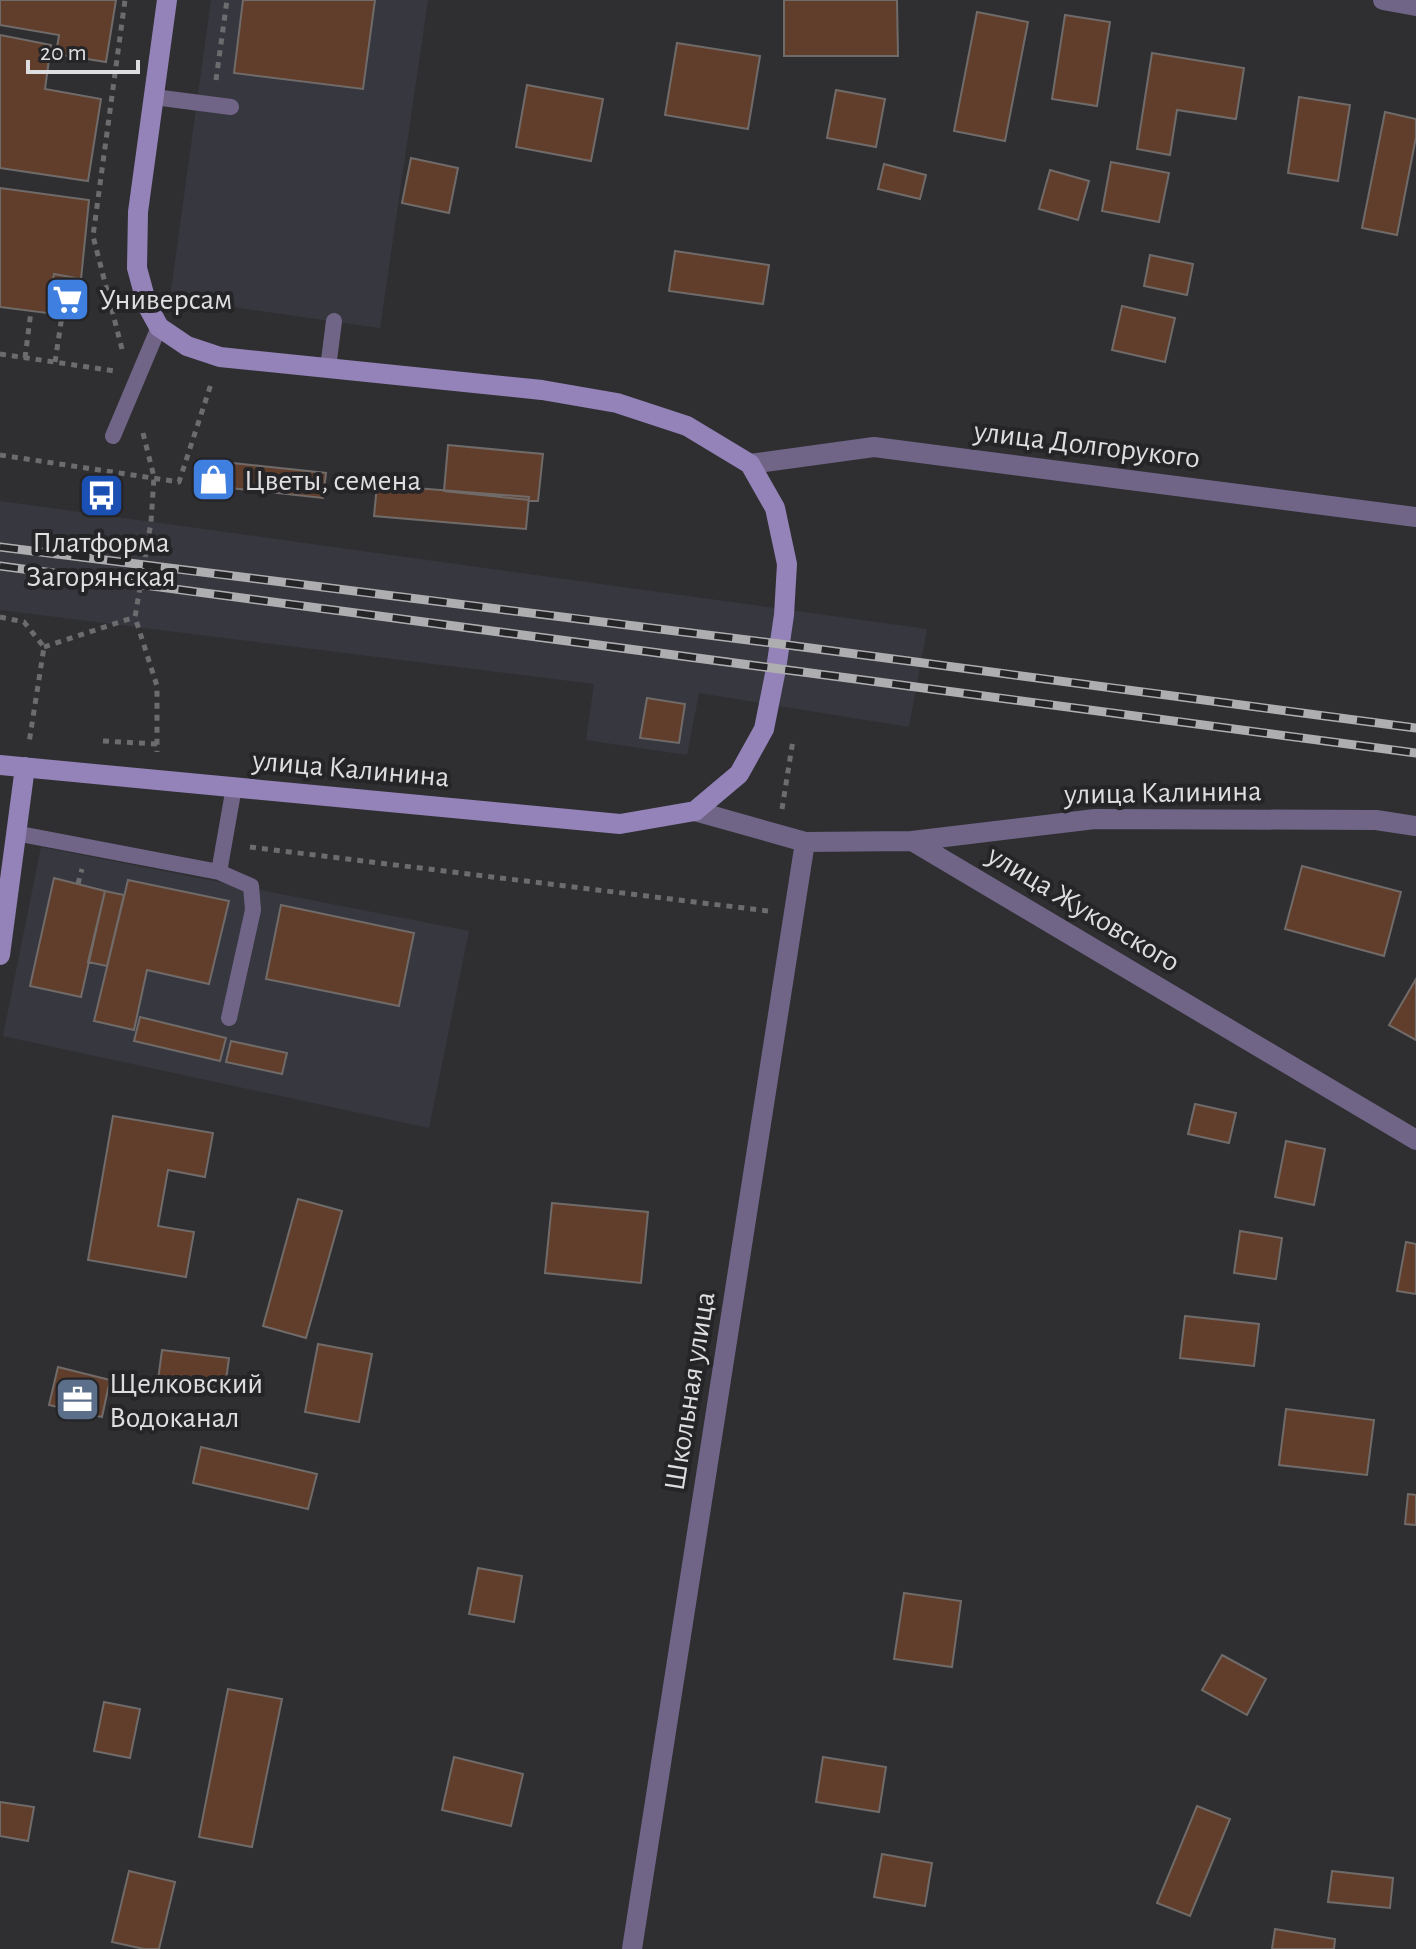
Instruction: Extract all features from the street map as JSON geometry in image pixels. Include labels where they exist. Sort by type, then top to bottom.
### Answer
[{"type":"main road","points":[[167,0],[138,212],[137,268],[147,305],[159,327],[187,346],[220,357],[542,390],[617,403],[687,426],[750,464],[775,508],[787,564],[776,669],[764,729],[739,774],[695,811]]},
{"type":"main road","name":"улица Калинина","points":[[0,765],[620,824],[695,811]]},
{"type":"main road","points":[[0,955],[25,767]]},
{"type":"street","points":[[1383,0],[1416,6]]},
{"type":"street","name":"улица Долгорукого","points":[[750,464],[874,447],[1416,517]]},
{"type":"street","points":[[695,811],[805,842],[912,841]]},
{"type":"street","name":"улица Калинина","points":[[912,841],[1095,819],[1376,820],[1416,826]]},
{"type":"street","name":"улица Жуковского","points":[[912,841],[1416,1140]]},
{"type":"street","name":"Школьная улица","points":[[632,1949],[805,842]]},
{"type":"lane","points":[[154,97],[231,107]]},
{"type":"lane","points":[[328,368],[334,321]]},
{"type":"lane","points":[[113,436],[159,327]]},
{"type":"lane","points":[[219,872],[234,787]]},
{"type":"lane","points":[[15,833],[219,872],[251,886],[253,910],[229,1018]]},
{"type":"path","points":[[212,105],[227,0]]},
{"type":"path","points":[[25,358],[31,311]]},
{"type":"path","points":[[55,362],[62,316]]},
{"type":"path","points":[[0,354],[128,373]]},
{"type":"path","points":[[151,522],[135,617],[157,686],[157,780]]},
{"type":"path","points":[[0,617],[24,622],[44,647],[25,767]]},
{"type":"path","points":[[44,647],[135,617]]},
{"type":"path","points":[[103,741],[157,744]]},
{"type":"path","points":[[224,844],[793,914]]},
{"type":"shaded area","points":[[211,0],[428,0],[380,328],[170,298]]},
{"type":"shaded area","points":[[0,501],[927,629],[909,727],[699,693],[687,755],[586,740],[594,684],[0,610]]},
{"type":"shaded area","points":[[41,847],[469,931],[429,1128],[3,1036]]},
{"type":"building","points":[[0,0],[116,0],[106,62],[56,54],[59,35],[0,25]]},
{"type":"building","points":[[243,0],[375,0],[363,89],[234,73]]},
{"type":"building","points":[[784,0],[897,0],[898,56],[784,56]]},
{"type":"building","points":[[977,12],[1028,22],[1005,141],[954,131]]},
{"type":"building","points":[[1065,15],[1110,22],[1097,106],[1052,99]]},
{"type":"building","points":[[0,35],[51,45],[45,89],[101,99],[88,181],[0,168]]},
{"type":"building","points":[[677,43],[760,56],[748,129],[665,115]]},
{"type":"building","points":[[1152,53],[1244,68],[1236,119],[1177,110],[1170,155],[1137,149]]},
{"type":"building","points":[[527,85],[603,99],[591,161],[516,147]]},
{"type":"building","points":[[836,90],[885,99],[876,147],[827,138]]},
{"type":"building","points":[[1299,97],[1350,105],[1338,181],[1288,173]]},
{"type":"building","points":[[1385,112],[1416,119],[1416,137],[1397,235],[1362,228]]},
{"type":"building","points":[[411,158],[458,168],[449,213],[402,203]]},
{"type":"building","points":[[1111,162],[1169,173],[1159,222],[1102,211]]},
{"type":"building","points":[[884,164],[926,175],[920,199],[878,189]]},
{"type":"building","points":[[1050,170],[1089,181],[1078,220],[1039,209]]},
{"type":"building","points":[[0,188],[89,200],[81,279],[54,274],[47,313],[0,307]]},
{"type":"building","points":[[675,251],[769,265],[763,304],[669,291]]},
{"type":"building","points":[[1150,255],[1193,264],[1187,295],[1144,286]]},
{"type":"building","points":[[54,274],[81,279],[76,318],[47,313]]},
{"type":"building","points":[[1122,306],[1175,318],[1165,362],[1112,350]]},
{"type":"building","points":[[448,445],[543,454],[538,501],[444,491]]},
{"type":"building","points":[[214,461],[326,473],[323,498],[211,486]]},
{"type":"building","points":[[377,485],[529,497],[526,529],[374,516]]},
{"type":"building","points":[[647,698],[685,704],[679,743],[640,738]]},
{"type":"building","points":[[1302,866],[1401,892],[1384,956],[1285,929]]},
{"type":"building","points":[[54,878],[105,891],[81,997],[30,986]]},
{"type":"building","points":[[128,880],[229,901],[209,984],[147,970],[134,1030],[94,1021]]},
{"type":"building","points":[[105,891],[124,895],[107,966],[88,962]]},
{"type":"building","points":[[281,905],[414,933],[399,1006],[266,979]]},
{"type":"building","points":[[1416,979],[1416,1040],[1389,1025]]},
{"type":"building","points":[[140,1017],[226,1038],[220,1061],[134,1041]]},
{"type":"building","points":[[231,1041],[287,1053],[282,1074],[226,1062]]},
{"type":"building","points":[[1195,1104],[1236,1113],[1229,1143],[1188,1134]]},
{"type":"building","points":[[113,1116],[213,1133],[205,1177],[168,1170],[158,1226],[194,1232],[186,1277],[88,1260]]},
{"type":"building","points":[[1286,1141],[1325,1149],[1314,1205],[1275,1197]]},
{"type":"building","points":[[298,1199],[342,1211],[306,1338],[263,1326]]},
{"type":"building","points":[[552,1203],[648,1212],[641,1283],[545,1273]]},
{"type":"building","points":[[1240,1231],[1282,1238],[1276,1279],[1234,1273]]},
{"type":"building","points":[[1406,1242],[1416,1244],[1416,1294],[1397,1291]]},
{"type":"building","points":[[1185,1316],[1259,1324],[1254,1366],[1180,1358]]},
{"type":"building","points":[[318,1344],[372,1354],[359,1422],[305,1412]]},
{"type":"building","points":[[162,1350],[229,1358],[225,1388],[158,1380]]},
{"type":"building","points":[[58,1367],[110,1380],[102,1417],[49,1405]]},
{"type":"building","points":[[1286,1409],[1374,1420],[1367,1475],[1279,1465]]},
{"type":"building","points":[[201,1447],[317,1474],[308,1509],[193,1483]]},
{"type":"building","points":[[1408,1494],[1416,1495],[1416,1525],[1405,1524]]},
{"type":"building","points":[[478,1568],[522,1576],[514,1622],[469,1614]]},
{"type":"building","points":[[904,1593],[961,1601],[952,1667],[894,1659]]},
{"type":"building","points":[[1222,1655],[1266,1679],[1247,1715],[1202,1690]]},
{"type":"building","points":[[228,1689],[282,1699],[252,1847],[199,1837]]},
{"type":"building","points":[[104,1702],[140,1709],[130,1758],[94,1751]]},
{"type":"building","points":[[454,1757],[523,1774],[511,1826],[442,1810]]},
{"type":"building","points":[[823,1757],[886,1767],[879,1812],[816,1802]]},
{"type":"building","points":[[0,1802],[34,1807],[28,1841],[0,1836]]},
{"type":"building","points":[[1197,1806],[1230,1819],[1190,1916],[1157,1903]]},
{"type":"building","points":[[882,1854],[932,1863],[925,1906],[874,1897]]},
{"type":"building","points":[[129,1871],[175,1882],[159,1949],[112,1942]]},
{"type":"building","points":[[1332,1871],[1393,1878],[1390,1908],[1328,1902]]},
{"type":"building","points":[[1275,1929],[1335,1939],[1334,1949],[1272,1949]]},
{"type":"railway","points":[[0,547],[780,644],[1416,728]]},
{"type":"railway","points":[[0,566],[1416,753]]},
{"type":"place","name":"Универсам","points":[[68,299]]},
{"type":"place","name":"Цветы, семена","points":[[213,480]]},
{"type":"place","name":"Платформа Загорянская","points":[[101,496]]},
{"type":"place","name":"Щелковский Водоканал","points":[[78,1400]]}]
